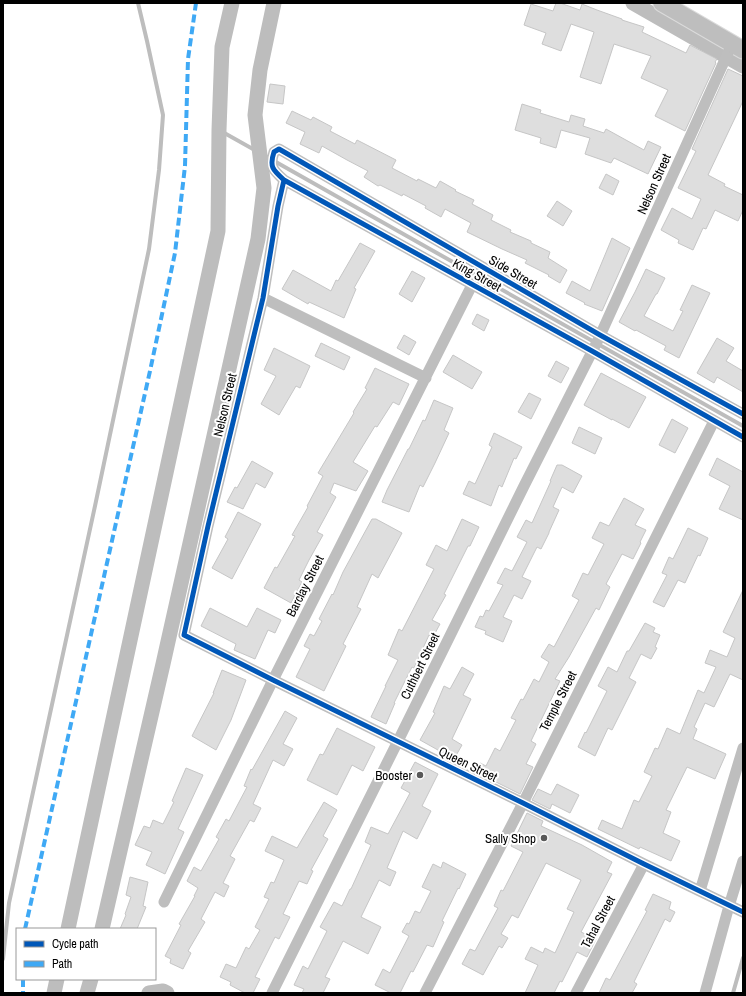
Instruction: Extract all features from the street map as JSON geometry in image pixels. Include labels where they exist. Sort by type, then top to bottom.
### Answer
[{"type":"main road","points":[[662,3],[738,47]]},
{"type":"street","name":"Nelson Street","points":[[593,350],[738,47]]},
{"type":"street","name":"Side Street","points":[[273,156],[280,149],[600,336],[743,414]]},
{"type":"street","name":"King Street","points":[[273,156],[272,170],[284,180],[472,285],[593,350],[714,421],[743,436]]},
{"type":"street","name":"Nelson Street","points":[[184,634],[208,526],[263,298],[278,206],[284,180]]},
{"type":"street","name":"Barclay Street","points":[[164,902],[273,680],[472,285]]},
{"type":"street","points":[[263,298],[426,378]]},
{"type":"street","name":"Cuthbert Street","points":[[272,993],[593,350]]},
{"type":"street","name":"Temple Street","points":[[425,993],[523,803],[714,421]]},
{"type":"street","name":"Queen Street","points":[[184,634],[273,680],[743,912]]},
{"type":"street","points":[[700,891],[743,748]]},
{"type":"street","points":[[705,993],[743,861]]},
{"type":"street","name":"Tahal Street","points":[[576,993],[644,864]]},
{"type":"building","points":[[556,3],[580,10],[582,4],[644,27],[642,32],[686,53],[690,45],[717,59],[685,131],[655,116],[668,90],[641,78],[651,56],[614,44],[601,84],[580,77],[594,32],[571,24],[561,51],[542,44],[546,33],[524,25],[531,4],[553,11]]},
{"type":"building","points":[[728,69],[743,76],[743,101],[708,175],[725,184],[724,186],[743,195],[743,210],[738,221],[715,210],[706,229],[703,228],[693,250],[678,243],[679,240],[661,230],[672,208],[692,219],[701,199],[678,188],[696,151],[692,149]]},
{"type":"building","points":[[270,84],[285,86],[283,104],[267,102]]},
{"type":"building","points":[[522,104],[541,110],[540,113],[569,122],[571,115],[585,119],[583,126],[604,133],[606,129],[644,150],[648,141],[661,147],[648,174],[614,158],[611,163],[585,154],[590,138],[561,130],[556,148],[540,143],[541,138],[515,130]]},
{"type":"building","points":[[292,111],[311,120],[313,117],[332,127],[330,131],[355,144],[357,140],[396,160],[392,168],[417,181],[418,179],[436,188],[440,181],[456,190],[455,191],[474,200],[472,204],[493,215],[491,220],[511,230],[510,232],[531,241],[531,243],[550,252],[548,258],[567,270],[560,283],[548,276],[549,275],[525,263],[527,260],[467,232],[471,223],[445,209],[441,217],[425,208],[426,206],[403,194],[402,196],[380,185],[378,186],[364,177],[368,171],[322,146],[319,153],[300,144],[305,132],[286,123]]},
{"type":"building","points":[[606,174],[619,181],[613,195],[599,188]]},
{"type":"building","points":[[557,201],[572,211],[563,226],[547,216]]},
{"type":"building","points":[[612,238],[630,248],[602,311],[584,304],[585,303],[566,293],[572,281],[590,291]]},
{"type":"building","points":[[360,243],[375,251],[354,288],[356,289],[344,318],[309,302],[308,304],[282,289],[293,270],[331,291],[336,280],[338,281]]},
{"type":"building","points":[[646,269],[665,278],[644,316],[673,331],[683,311],[680,310],[692,285],[710,293],[679,358],[664,350],[666,346],[619,322]]},
{"type":"building","points":[[412,271],[425,278],[412,302],[399,294]]},
{"type":"building","points":[[477,314],[489,320],[484,331],[472,324]]},
{"type":"building","points":[[404,335],[416,342],[409,355],[397,348]]},
{"type":"building","points":[[717,338],[734,348],[726,361],[743,371],[743,392],[717,377],[714,383],[697,373]]},
{"type":"building","points":[[321,343],[350,357],[344,370],[315,356]]},
{"type":"building","points":[[274,348],[310,366],[300,388],[296,386],[279,415],[261,404],[276,376],[264,370]]},
{"type":"building","points":[[453,355],[482,372],[472,389],[443,372]]},
{"type":"building","points":[[556,361],[569,368],[561,383],[548,376]]},
{"type":"building","points":[[375,368],[409,384],[399,405],[393,402],[377,427],[375,426],[353,462],[368,471],[356,491],[334,483],[330,493],[336,497],[317,532],[323,535],[299,580],[302,582],[291,603],[264,588],[275,567],[277,568],[295,536],[292,535],[323,476],[318,473],[354,413],[353,412],[367,389],[365,388]]},
{"type":"building","points":[[601,373],[646,397],[629,428],[584,405]]},
{"type":"building","points":[[529,393],[541,399],[531,419],[518,412]]},
{"type":"building","points":[[434,400],[453,408],[444,430],[449,433],[423,487],[420,485],[409,512],[382,502],[423,420],[425,421]]},
{"type":"building","points":[[672,419],[688,428],[675,453],[659,445]]},
{"type":"building","points":[[579,427],[602,438],[595,454],[572,443]]},
{"type":"building","points":[[494,433],[522,447],[516,459],[514,458],[502,487],[499,485],[491,506],[463,494],[469,481],[475,484],[492,447],[489,445]]},
{"type":"building","points":[[717,458],[743,472],[743,520],[719,509],[730,486],[709,475]]},
{"type":"building","points":[[252,461],[273,473],[265,488],[256,483],[243,509],[227,502],[235,487],[237,488]]},
{"type":"building","points":[[557,465],[562,465],[582,476],[573,493],[562,487],[553,507],[559,510],[549,533],[541,549],[537,547],[522,577],[531,581],[522,599],[514,595],[503,617],[512,621],[503,642],[485,634],[486,631],[475,627],[480,616],[483,617],[486,610],[489,611],[503,585],[497,583],[505,568],[512,571],[527,542],[517,537],[526,520],[532,523]]},
{"type":"building","points":[[624,498],[644,509],[635,525],[646,530],[633,559],[622,554],[606,584],[610,587],[599,610],[596,608],[555,679],[560,681],[531,741],[536,744],[526,764],[533,767],[520,794],[476,772],[480,763],[486,766],[495,748],[500,751],[516,720],[511,718],[521,699],[523,700],[534,679],[539,682],[549,662],[541,657],[549,644],[554,647],[579,600],[572,596],[583,573],[588,575],[604,544],[592,538],[600,522],[609,526]]},
{"type":"building","points":[[238,512],[261,524],[232,579],[212,568],[228,539],[225,537]]},
{"type":"building","points":[[372,519],[376,519],[402,533],[378,578],[372,574],[357,607],[361,609],[343,644],[346,646],[324,691],[296,677],[310,649],[304,646],[310,634],[314,636],[322,621],[319,619]]},
{"type":"building","points":[[462,519],[479,527],[470,546],[468,546],[444,594],[446,595],[432,620],[440,624],[433,637],[429,635],[414,668],[412,667],[394,703],[386,724],[371,717],[398,660],[388,655],[399,629],[402,631],[434,569],[426,565],[436,545],[447,551]]},
{"type":"building","points":[[688,528],[708,538],[685,583],[678,580],[664,607],[653,602],[667,575],[662,573],[669,557],[673,559]]},
{"type":"building","points":[[743,590],[743,680],[730,674],[714,707],[705,703],[694,727],[697,729],[693,739],[726,754],[715,779],[687,767],[666,810],[671,812],[663,833],[680,841],[671,861],[640,847],[639,849],[598,829],[602,820],[622,829],[634,800],[639,802],[652,776],[644,772],[655,748],[658,749],[667,728],[680,734],[698,690],[704,693],[716,667],[705,663],[710,650],[727,657],[735,638],[723,632]]},
{"type":"building","points":[[210,608],[247,627],[257,608],[281,620],[275,633],[268,630],[255,659],[234,650],[236,644],[201,626]]},
{"type":"building","points":[[645,623],[655,628],[653,632],[660,635],[655,647],[657,648],[651,659],[641,654],[629,678],[636,682],[612,730],[608,728],[595,756],[578,747],[607,691],[598,686],[608,667],[617,672],[627,651],[629,651]]},
{"type":"building","points":[[462,667],[474,674],[463,695],[471,699],[452,739],[462,745],[454,759],[420,740],[435,713],[433,712],[444,686],[450,689]]},
{"type":"building","points":[[222,670],[246,680],[231,720],[216,750],[192,736],[214,693]]},
{"type":"building","points":[[285,711],[297,718],[283,744],[293,749],[284,766],[273,760],[253,804],[261,808],[254,822],[250,820],[230,856],[235,859],[223,883],[229,886],[224,897],[215,892],[201,919],[205,922],[188,951],[191,953],[183,969],[170,963],[171,959],[165,956],[181,925],[179,924],[198,888],[187,881],[194,867],[201,871],[219,839],[216,837],[226,819],[229,821],[247,787],[244,786],[251,769],[252,770]]},
{"type":"building","points":[[337,728],[375,747],[363,771],[352,765],[337,795],[307,780],[320,754],[323,755]]},
{"type":"building","points":[[415,762],[438,774],[422,806],[431,811],[417,839],[403,831],[387,868],[396,872],[390,886],[379,880],[361,917],[381,927],[368,954],[343,941],[325,977],[330,979],[323,993],[302,993],[304,989],[294,985],[303,966],[308,969],[327,931],[320,927],[334,902],[342,906],[351,889],[371,845],[365,842],[371,827],[388,834],[410,793],[401,788]]},
{"type":"building","points":[[186,768],[203,775],[178,829],[184,832],[165,874],[146,865],[152,852],[135,845],[144,826],[150,828],[153,820],[163,824],[174,802],[172,801]]},
{"type":"building","points":[[557,784],[579,795],[570,813],[552,804],[550,809],[532,800],[538,789],[551,795]]},
{"type":"building","points":[[324,802],[337,810],[323,836],[328,839],[311,870],[313,871],[307,884],[299,881],[283,914],[290,917],[279,939],[275,937],[255,977],[260,979],[253,993],[245,993],[230,985],[231,982],[220,977],[226,964],[236,968],[246,947],[249,949],[260,930],[255,927],[269,899],[264,897],[271,882],[274,883],[284,860],[265,851],[272,836],[297,848]]},
{"type":"building","points":[[527,813],[543,821],[541,826],[582,845],[612,862],[607,872],[612,874],[581,932],[596,939],[587,957],[577,952],[562,982],[560,981],[554,993],[525,993],[538,965],[525,959],[531,947],[543,953],[545,948],[555,953],[574,912],[567,909],[581,880],[546,863],[518,918],[512,915],[501,934],[508,938],[502,948],[499,946],[483,975],[462,964],[470,949],[475,951],[498,908],[494,906],[501,890],[503,891],[523,852],[511,846]]},
{"type":"building","points":[[443,862],[466,874],[442,921],[444,922],[433,947],[427,945],[400,993],[391,993],[375,985],[383,969],[390,973],[409,936],[402,932],[407,923],[409,924],[415,911],[420,913],[431,891],[422,887],[433,864],[441,868]]},
{"type":"building","points":[[130,877],[148,882],[143,906],[146,907],[137,928],[120,928],[131,897],[126,895]]},
{"type":"building","points":[[653,894],[671,902],[669,909],[675,912],[670,922],[665,919],[634,982],[637,984],[632,993],[599,993],[606,978],[610,980],[647,911],[645,910]]},
{"type":"waterway","points":[[3,959],[9,903],[149,249],[159,170],[163,115],[138,3]]},
{"type":"waterway","points":[[68,928],[218,231],[222,47],[232,3]]},
{"type":"waterway","points":[[102,928],[258,239],[264,188],[255,115],[260,70],[274,3]]},
{"type":"waterway","points":[[633,3],[743,66]]},
{"type":"waterway","points":[[219,130],[743,426]]},
{"type":"waterway","points":[[733,993],[743,958]]},
{"type":"waterway","points":[[54,993],[57,980]]},
{"type":"waterway","points":[[87,993],[91,980]]},
{"type":"waterway","points":[[149,993],[163,991],[167,993]]},
{"type":"marked path","points":[[25,928],[175,253],[185,166],[188,59],[196,3]]},
{"type":"marked path","points":[[23,980],[23,993]]},
{"type":"cycle path","points":[[743,414],[600,335],[279,149],[274,152],[272,161],[273,168],[284,180],[592,351],[743,437]]},
{"type":"cycle path","points":[[284,180],[278,206],[263,298],[208,526],[184,635],[743,912]]},
{"type":"place","name":"Booster","points":[[420,775]]},
{"type":"place","name":"Sally Shop","points":[[544,838]]}]
